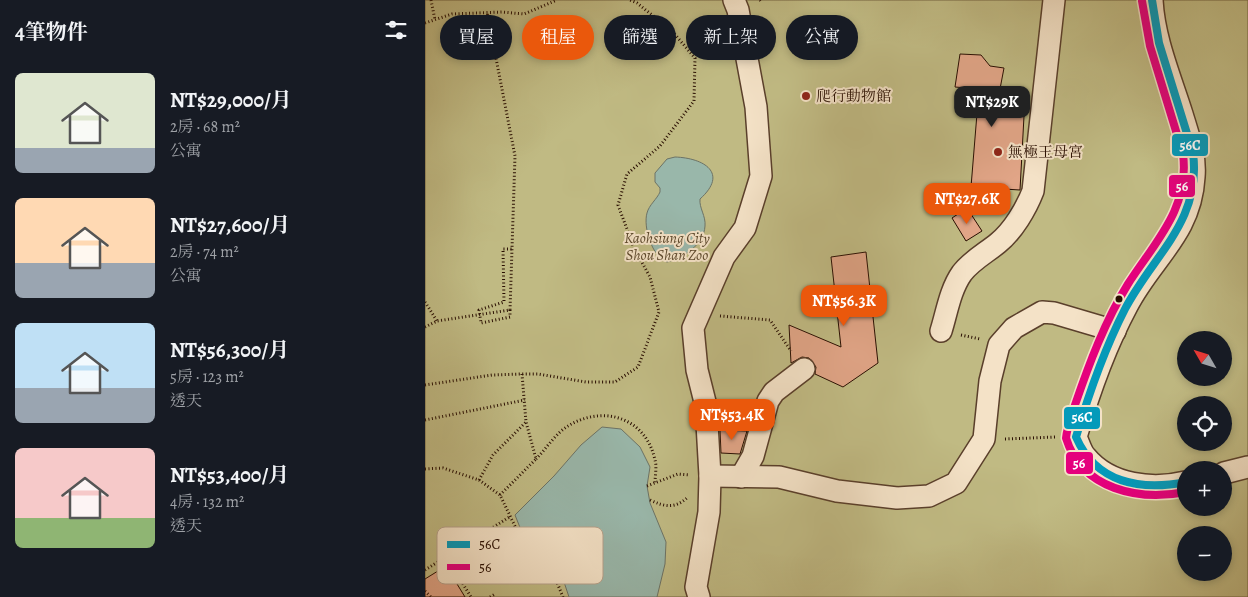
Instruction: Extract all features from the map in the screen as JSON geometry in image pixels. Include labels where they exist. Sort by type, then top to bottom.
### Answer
[{"type":"lane","points":[[699,597],[696,587],[709,512],[710,476],[706,406],[697,370],[693,328],[724,257],[745,228],[761,176],[756,107],[738,10],[734,0]]},
{"type":"lane","points":[[941,332],[954,287],[961,274],[970,264],[999,242],[1018,218],[1033,191],[1054,0]]},
{"type":"lane","points":[[1152,0],[1153,22],[1191,144],[1195,176],[1189,208],[1173,242],[1127,304],[1087,399],[1076,437],[1085,456],[1101,472],[1135,484],[1168,486],[1177,484]]},
{"type":"lane","points":[[710,476],[741,478],[779,477],[837,491],[897,498],[929,496],[956,483],[984,439],[990,381],[999,346],[1014,328],[1042,312],[1054,313],[1115,331]]},
{"type":"lane","points":[[741,478],[753,456],[768,401],[774,392],[804,369]]},
{"type":"lane","points":[[1232,471],[1248,467]]},
{"type":"path","points":[[431,0],[435,20]]},
{"type":"path","points":[[425,23],[452,14],[487,12],[524,14],[557,0]]},
{"type":"path","points":[[425,385],[492,375],[522,374],[538,374],[586,382],[615,382],[638,367],[659,312],[650,277],[634,248],[618,205],[627,174],[660,146],[694,101],[695,58],[672,31],[637,2],[630,0]]},
{"type":"path","points":[[487,12],[515,156],[510,317],[481,323],[479,310],[504,302],[503,250],[511,249]]},
{"type":"path","points":[[425,302],[437,321]]},
{"type":"path","points":[[425,327],[437,321],[510,310]]},
{"type":"path","points":[[693,328],[709,316],[770,320],[791,351]]},
{"type":"path","points":[[941,332],[983,340]]},
{"type":"path","points":[[522,374],[526,422],[536,459]]},
{"type":"path","points":[[425,420],[525,400]]},
{"type":"path","points":[[500,495],[527,471],[567,426],[589,417],[613,415],[624,418],[648,441],[655,461],[655,483]]},
{"type":"path","points":[[479,480],[493,455],[526,422]]},
{"type":"path","points":[[984,439],[1076,437]]},
{"type":"path","points":[[425,469],[443,468],[479,480],[500,495],[516,527]]},
{"type":"path","points":[[647,486],[679,474],[710,476]]},
{"type":"path","points":[[650,500],[666,507],[680,504],[710,476]]},
{"type":"path","points":[[494,527],[511,516]]},
{"type":"path","points":[[425,570],[437,563]]},
{"type":"path","points":[[463,584],[471,597]]},
{"type":"path","points":[[558,584],[563,597]]},
{"type":"path","points":[[425,591],[431,597]]},
{"type":"path","points":[[490,597],[495,594]]},
{"type":"green space","name":"Kaohsiung City Shou Shan Zoo","points":[[425,0],[1248,0],[1248,597],[425,597]]},
{"type":"shaded area","points":[[675,157],[695,160],[703,164],[712,175],[712,182],[700,199],[705,222],[704,233],[701,239],[692,250],[667,262],[653,248],[646,226],[646,219],[648,210],[660,192],[660,188],[655,182],[655,173],[667,159]]},
{"type":"shaded area","points":[[602,427],[621,429],[640,447],[650,467],[647,486],[650,503],[666,542],[665,564],[657,597],[569,597],[565,584],[603,584],[603,527],[520,527],[515,515],[554,476],[581,445]]},
{"type":"building","name":"無極王母宮","points":[[960,54],[981,55],[990,66],[1004,68],[995,115],[1024,116],[1020,190],[971,187],[979,89],[955,87]]},
{"type":"building","points":[[967,208],[982,231],[966,241],[952,218]]},
{"type":"building","points":[[866,252],[878,363],[843,387],[815,374],[816,367],[809,358],[802,357],[791,363],[789,325],[841,347],[831,257]]},
{"type":"building","points":[[720,430],[747,431],[740,454],[721,453]]},
{"type":"building","points":[[437,572],[437,584],[457,584],[465,597],[425,597],[425,579]]},
{"type":"transit line","name":"56C","points":[[1152,0],[1159,43],[1193,153],[1194,177],[1190,198],[1183,218],[1136,290],[1117,324],[1086,404],[1076,437],[1085,453],[1095,465],[1107,474],[1136,484],[1177,484]]},
{"type":"transit line","name":"56","points":[[1142,1],[1150,46],[1183,154],[1184,173],[1181,191],[1176,208],[1168,224],[1128,284],[1105,328],[1080,390],[1066,438],[1074,456],[1085,470],[1114,488],[1150,495],[1177,493]]},
{"type":"place","name":"爬行動物館","points":[[806,96]]},
{"type":"place","name":"無極王母宮","points":[[998,152]]}]
